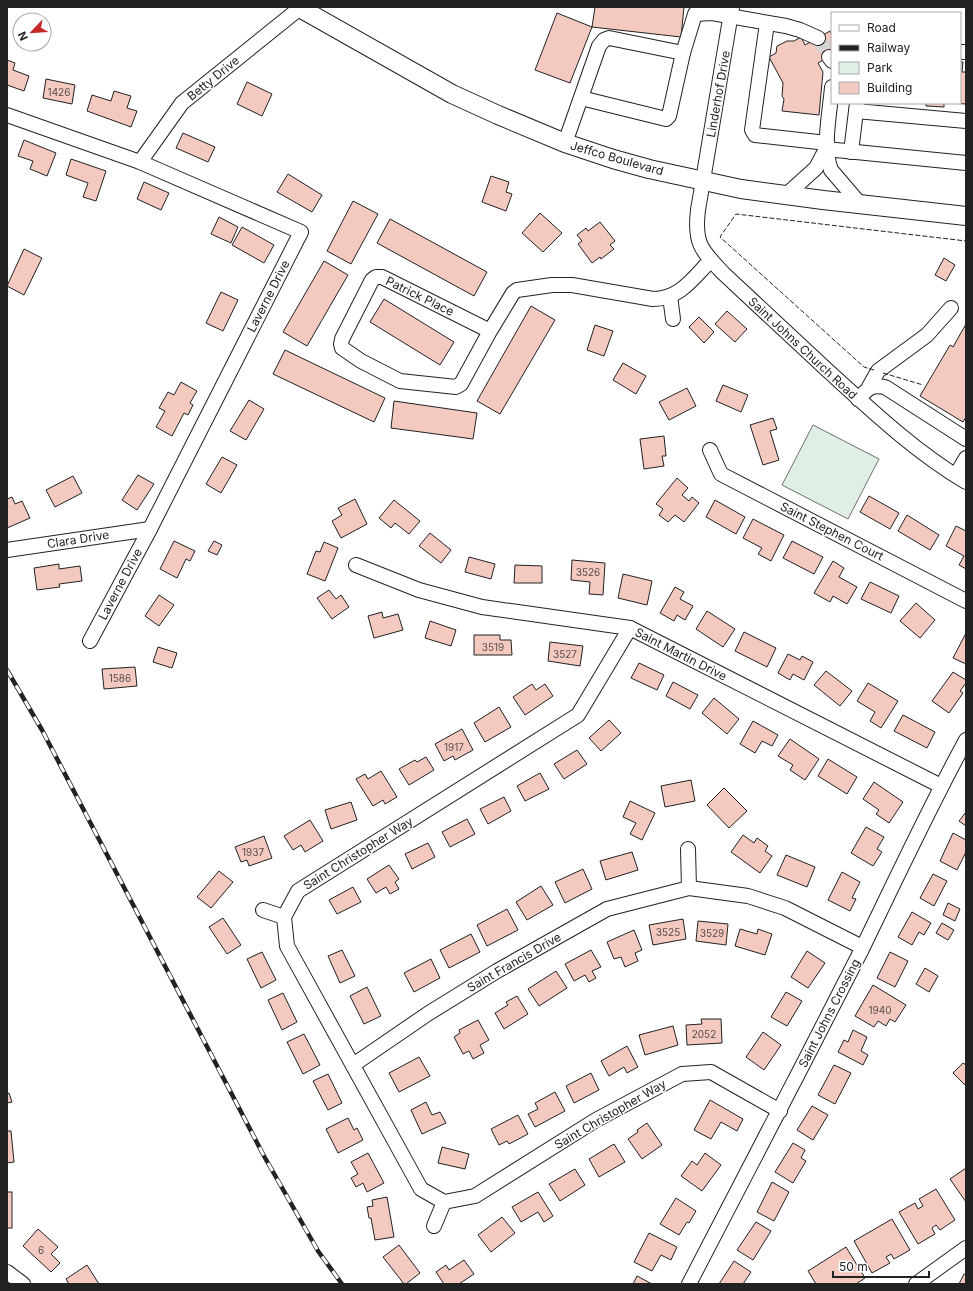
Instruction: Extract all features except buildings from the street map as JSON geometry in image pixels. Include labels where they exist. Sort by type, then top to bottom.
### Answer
[{"type":"main road","name":"Jeffco Boulevard","points":[[299,8],[452,94],[498,116],[564,143],[649,169],[741,189],[785,196],[966,216]]},
{"type":"street","name":"Betty Drive","points":[[140,162],[182,103],[299,8]]},
{"type":"street","points":[[581,98],[666,119],[669,116],[683,53],[695,14],[731,12],[767,23],[800,30],[818,38]]},
{"type":"street","name":"Linderhof Drive","points":[[702,181],[731,12]]},
{"type":"street","points":[[767,23],[752,130],[755,135],[826,146],[851,152],[966,163]]},
{"type":"street","points":[[564,143],[599,46],[604,40],[610,38],[683,53]]},
{"type":"street","points":[[831,97],[826,146],[828,164],[830,170],[860,204]]},
{"type":"street","points":[[851,152],[856,107],[966,121]]},
{"type":"street","name":"Laverne Drive","points":[[7,115],[140,162],[301,232],[150,529],[90,641]]},
{"type":"street","points":[[785,196],[816,168],[826,146]]},
{"type":"street","name":"Saint Johns Church Road","points":[[702,181],[696,222],[697,235],[701,246],[711,260],[723,273],[858,399],[908,441],[961,479]]},
{"type":"street","name":"Patrick Place","points":[[490,331],[382,277],[376,277],[372,280],[342,339],[341,344],[342,348],[361,361],[400,381],[456,387],[460,384],[513,293],[520,289],[552,285],[572,285],[652,299],[660,299],[681,290],[711,260]]},
{"type":"street","points":[[670,296],[673,319]]},
{"type":"street","points":[[858,399],[869,387],[878,371],[927,335],[951,308]]},
{"type":"street","points":[[869,387],[876,385],[885,387],[966,439]]},
{"type":"street","name":"Saint Stephen Court","points":[[710,450],[721,474],[966,601]]},
{"type":"street","points":[[961,479],[966,458]]},
{"type":"street","name":"Clara Drive","points":[[7,550],[150,529]]},
{"type":"street","name":"Saint Martin Drive","points":[[356,565],[419,590],[482,607],[630,628],[941,786]]},
{"type":"street","name":"Saint Christopher Way","points":[[284,917],[298,891],[578,716],[630,628]]},
{"type":"street","name":"Saint Johns Crossing","points":[[689,1284],[780,1111],[941,786],[966,740]]},
{"type":"street","points":[[688,849],[689,888]]},
{"type":"street","name":"Saint Francis Drive","points":[[353,1065],[429,1013],[497,971],[607,909],[689,888],[748,896],[785,908],[862,947]]},
{"type":"street","points":[[262,910],[284,917],[287,946],[421,1189],[444,1202],[434,1226]]},
{"type":"street","name":"Saint Christopher Way","points":[[444,1202],[475,1196],[596,1120],[682,1074],[710,1072],[780,1111]]},
{"type":"street","points":[[916,1284],[966,1248]]},
{"type":"street","points":[[7,1272],[23,1284]]},
{"type":"green space","points":[[813,425],[879,459],[848,519],[782,485]]},
{"type":"tunnel","points":[[818,38],[829,57]]},
{"type":"railway","points":[[7,670],[42,730],[264,1156],[318,1251],[342,1284]]},
{"type":"fence","points":[[874,370],[864,367],[720,237],[736,214],[966,241]]},
{"type":"fence","points":[[883,373],[923,385]]}]
